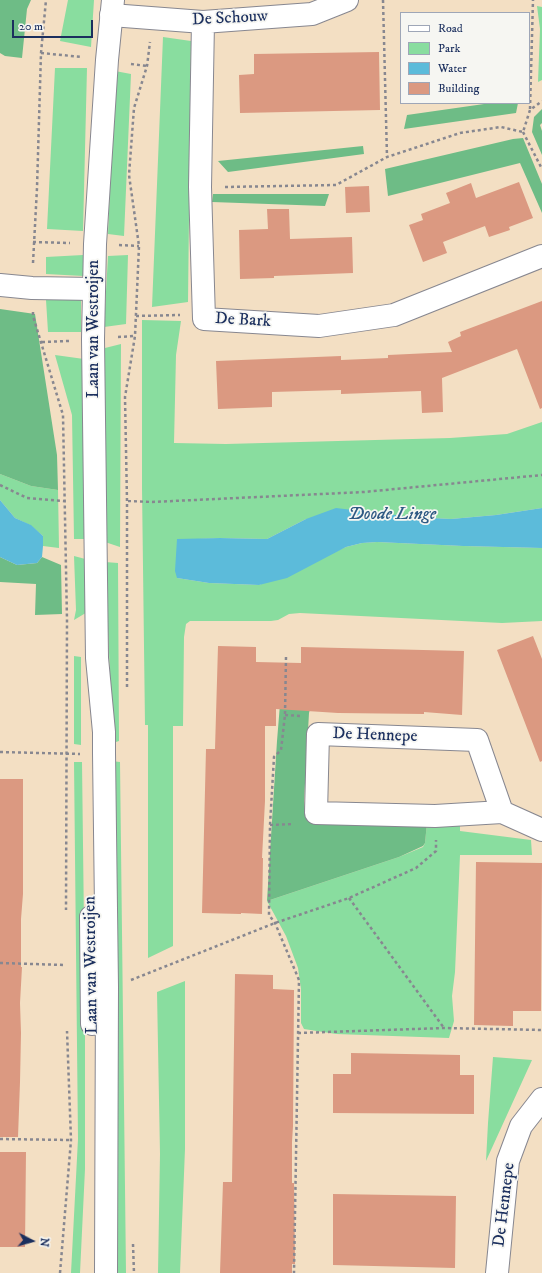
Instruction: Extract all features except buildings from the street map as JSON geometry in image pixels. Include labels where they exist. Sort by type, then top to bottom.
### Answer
[{"type":"street","name":"De Schouw","points":[[112,7],[153,18],[203,22],[312,14],[347,0]]},
{"type":"street","name":"Laan van Westroijen","points":[[106,1273],[107,987],[104,732],[97,658],[93,290],[106,68],[112,7]]},
{"type":"street","name":"De Bark","points":[[203,22],[200,188],[204,319],[319,326],[394,316],[542,256]]},
{"type":"street","points":[[0,285],[32,288],[93,290]]},
{"type":"street","name":"Laan van Westroijen","points":[[91,1273],[94,1140],[90,739],[97,658]]},
{"type":"street","name":"De Hennepe","points":[[502,812],[477,740],[318,734],[316,813],[435,816],[502,812],[542,830]]},
{"type":"street","name":"De Hennepe","points":[[497,1273],[508,1161],[521,1126],[542,1098]]},
{"type":"path","points":[[0,752],[67,754],[66,578],[62,415],[33,316],[32,288],[41,53],[46,0]]},
{"type":"path","points":[[383,0],[387,157]]},
{"type":"path","points":[[533,0],[530,110],[523,132],[542,169]]},
{"type":"path","points":[[127,690],[127,501],[125,397],[135,336],[139,246],[129,175],[134,108],[147,66],[153,18]]},
{"type":"path","points":[[530,110],[542,101]]},
{"type":"path","points":[[200,188],[336,185],[387,157],[460,133],[501,127],[523,132]]},
{"type":"path","points":[[136,316],[204,315]]},
{"type":"path","points":[[127,501],[152,502],[364,492],[542,475]]},
{"type":"path","points":[[0,485],[27,498],[64,501]]},
{"type":"path","points":[[286,657],[285,715],[281,750],[274,757],[271,810],[269,916],[275,922],[299,980],[294,1273]]},
{"type":"path","points":[[130,980],[275,922],[349,898],[416,868],[436,851],[435,816]]},
{"type":"path","points":[[349,898],[444,1028]]},
{"type":"path","points":[[0,963],[65,965]]},
{"type":"path","points":[[298,1033],[444,1028],[542,1030]]},
{"type":"path","points":[[0,1139],[71,1140]]},
{"type":"green space","points":[[0,0],[31,0],[27,9],[22,58],[5,56],[0,53]]},
{"type":"green space","points":[[68,0],[94,0],[91,47],[60,41]]},
{"type":"green space","points":[[537,6],[542,7],[542,80],[538,82],[540,29]]},
{"type":"green space","points":[[163,37],[191,41],[188,302],[152,307]]},
{"type":"green space","points":[[55,68],[87,68],[83,231],[47,229]]},
{"type":"green space","points":[[115,71],[131,74],[124,236],[108,234]]},
{"type":"green space","points":[[484,104],[518,104],[516,113],[404,129],[407,115]]},
{"type":"green space","points":[[542,109],[542,123],[540,125],[542,131],[542,155],[532,132],[534,117]]},
{"type":"green space","points":[[523,138],[542,184],[542,213],[520,163],[388,196],[385,169],[513,139]]},
{"type":"green space","points":[[363,146],[364,154],[228,172],[218,161]]},
{"type":"green space","points":[[213,194],[329,194],[325,206],[212,202]]},
{"type":"green space","points":[[83,255],[83,276],[46,274],[46,257]]},
{"type":"green space","points":[[128,255],[126,324],[104,327],[108,256]]},
{"type":"green space","points":[[81,298],[81,332],[48,332],[46,300]]},
{"type":"green space","points":[[0,309],[35,314],[57,455],[58,490],[31,486],[0,474]]},
{"type":"green space","points":[[142,320],[181,321],[176,355],[174,443],[226,444],[450,438],[507,434],[542,422],[542,508],[496,515],[451,519],[412,517],[306,519],[267,539],[220,538],[177,540],[177,578],[209,583],[259,585],[346,547],[362,543],[377,542],[542,548],[542,621],[502,623],[300,613],[289,614],[278,620],[271,621],[190,621],[186,624],[184,637],[183,726],[173,726],[173,946],[148,958],[148,725],[145,725],[142,488]]},
{"type":"green space","points":[[121,344],[120,547],[105,542],[105,348]]},
{"type":"green space","points":[[55,355],[84,359],[88,539],[74,539],[72,415]]},
{"type":"green space","points":[[0,474],[31,486],[58,490],[59,548],[43,546],[43,536],[30,525],[15,518],[0,500]]},
{"type":"green space","points":[[74,556],[89,560],[89,611],[74,620],[76,610]]},
{"type":"green space","points":[[0,557],[17,565],[37,563],[42,557],[61,565],[62,614],[35,615],[36,584],[0,582]]},
{"type":"green space","points":[[105,562],[118,563],[119,741],[113,743]]},
{"type":"green space","points":[[74,656],[81,657],[81,745],[74,744]]},
{"type":"green space","points":[[280,704],[311,705],[309,713],[304,801],[305,814],[307,818],[427,823],[425,843],[423,846],[399,857],[267,901]]},
{"type":"green space","points":[[111,761],[120,762],[126,1273],[115,1273]]},
{"type":"green space","points":[[74,762],[82,762],[85,1009],[85,1169],[80,1273],[71,1273],[78,1139]]},
{"type":"green space","points":[[427,823],[460,825],[460,831],[531,840],[532,855],[460,855],[455,972],[452,996],[454,1021],[449,1038],[336,1034],[304,1029],[301,1023],[301,989],[298,968],[286,936],[267,901],[399,857],[423,847],[425,843]]},
{"type":"green space","points":[[185,981],[185,1149],[180,1273],[158,1273],[160,1154],[157,992]]},
{"type":"green space","points":[[493,1057],[532,1060],[486,1161],[488,1123]]},
{"type":"water","points":[[0,500],[15,518],[31,525],[43,536],[42,557],[37,563],[17,565],[0,557]]},
{"type":"water","name":"Doode Linge","points":[[336,508],[412,517],[451,519],[496,515],[542,508],[542,548],[377,542],[362,543],[346,547],[287,578],[259,585],[209,583],[177,578],[175,571],[177,539],[267,539],[306,519]]}]
